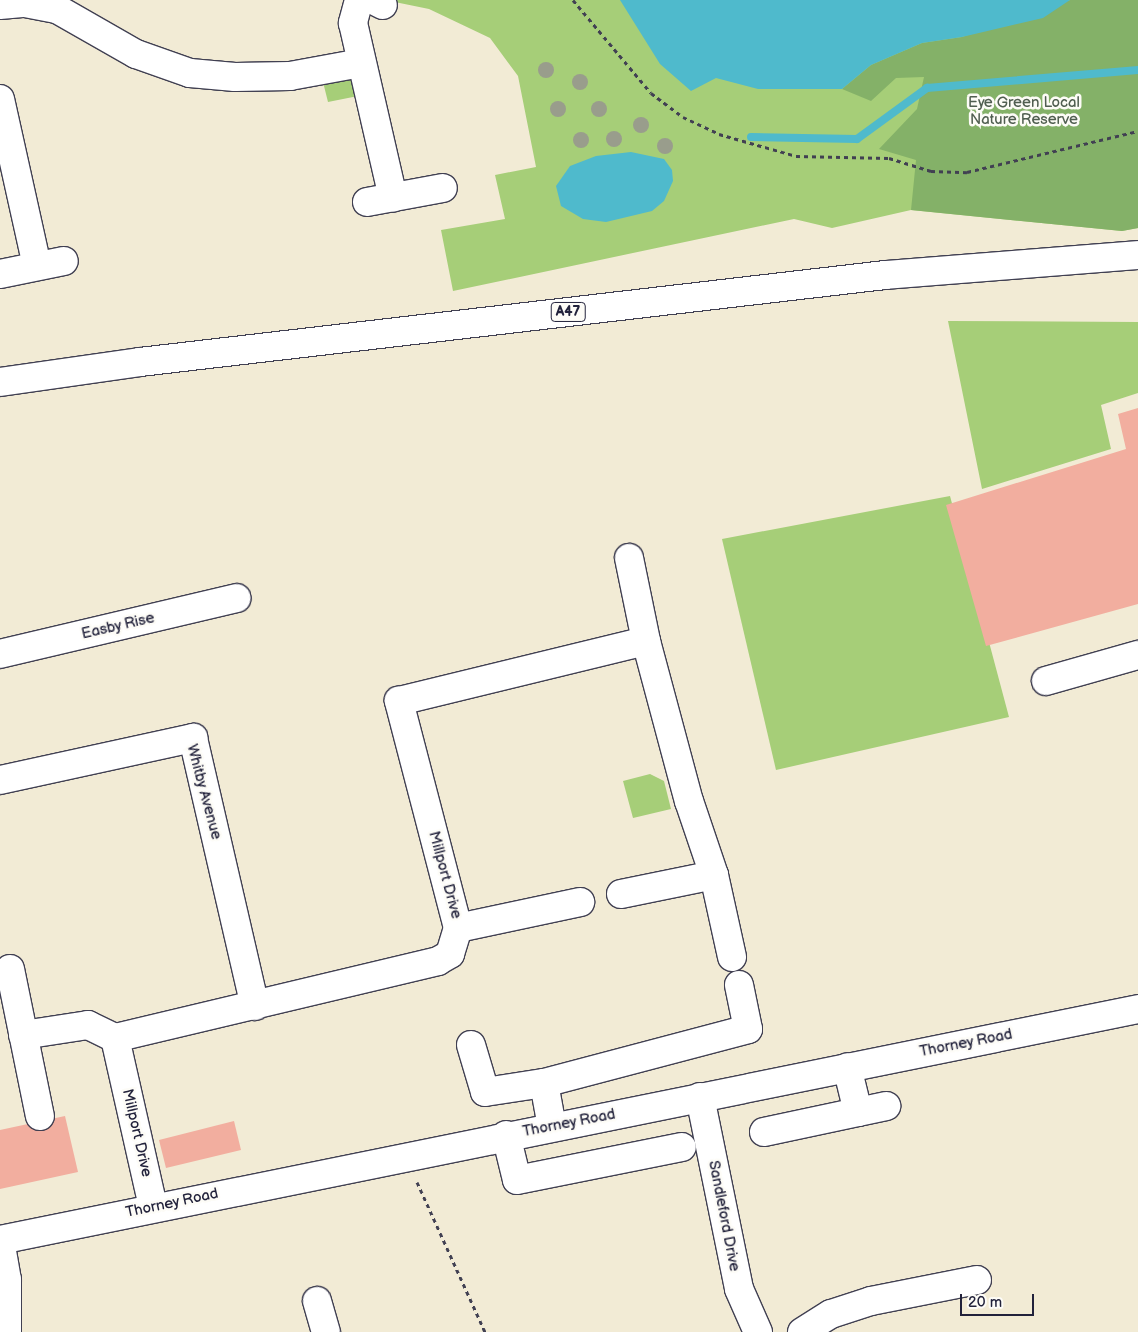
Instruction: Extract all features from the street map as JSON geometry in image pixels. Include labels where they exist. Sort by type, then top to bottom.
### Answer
[{"type":"main road","points":[[372,2],[353,23],[393,197]]},
{"type":"main road","points":[[0,5],[25,3],[57,9],[136,54],[190,73],[235,77],[290,76],[361,63]]},
{"type":"main road","points":[[0,99],[37,266]]},
{"type":"main road","points":[[367,202],[434,189]]},
{"type":"main road","name":"A47","points":[[0,382],[150,361],[885,275],[1138,255]]},
{"type":"main road","points":[[0,274],[64,261]]},
{"type":"main road","points":[[630,558],[646,642],[689,801],[714,875],[732,957]]},
{"type":"main road","name":"Easby Rise","points":[[0,654],[236,598]]},
{"type":"main road","name":"Millport Drive","points":[[153,1207],[115,1038],[438,961],[450,954],[458,928],[399,700],[646,642]]},
{"type":"main road","points":[[1046,681],[1138,655]]},
{"type":"main road","name":"Whitby Avenue","points":[[0,780],[193,738],[255,1006]]},
{"type":"main road","points":[[621,894],[714,875]]},
{"type":"main road","points":[[458,928],[580,902]]},
{"type":"main road","points":[[10,968],[40,1116]]},
{"type":"main road","points":[[471,1045],[485,1092],[544,1084],[748,1029],[739,985]]},
{"type":"main road","name":"Thorney Road","points":[[0,1240],[506,1135],[1138,1009]]},
{"type":"main road","points":[[23,1035],[88,1025],[115,1038]]},
{"type":"main road","points":[[847,1067],[858,1112]]},
{"type":"main road","points":[[544,1084],[552,1127]]},
{"type":"main road","name":"Sandleford Drive","points":[[700,1097],[739,1289],[758,1332]]},
{"type":"main road","points":[[764,1132],[886,1106]]},
{"type":"main road","points":[[506,1135],[507,1183],[682,1147]]},
{"type":"main road","points":[[0,1240],[8,1280],[7,1332]]},
{"type":"main road","points":[[802,1332],[831,1314],[872,1301],[977,1280]]},
{"type":"main road","points":[[317,1301],[326,1332]]},
{"type":"path","points":[[573,0],[651,93],[682,117],[719,134],[796,156],[889,158],[931,171],[967,172],[1138,131]]},
{"type":"path","points":[[406,1156],[485,1332]]},
{"type":"green space","name":"Eye Green Local Nature Reserve","points":[[385,0],[1138,0],[1138,228],[1122,231],[911,210],[832,228],[794,219],[453,291],[441,230],[505,219],[495,175],[536,167],[518,76],[490,38],[429,9]]},
{"type":"green space","points":[[1070,0],[1138,0],[1138,228],[1122,231],[911,210],[916,160],[879,149],[917,109],[924,77],[896,78],[871,101],[842,89],[871,65],[922,43],[962,37]]},
{"type":"green space","points":[[361,63],[368,94],[328,102],[320,70]]},
{"type":"green space","points":[[948,321],[1138,322],[1138,393],[1101,405],[1111,449],[982,489]]},
{"type":"green space","points":[[950,496],[1009,717],[776,770],[722,539]]},
{"type":"green space","points":[[650,774],[664,781],[671,809],[633,818],[623,781]]},
{"type":"water","points":[[620,0],[1070,0],[1043,18],[962,37],[922,43],[871,65],[842,89],[758,89],[716,78],[691,91],[660,64]]},
{"type":"water","points":[[631,152],[664,159],[672,170],[673,181],[664,201],[652,211],[606,222],[583,219],[561,206],[556,186],[570,166],[596,156]]},
{"type":"building","points":[[1138,408],[1138,604],[986,646],[946,505],[1126,449],[1118,414]]},
{"type":"building","points":[[65,1116],[78,1172],[0,1189],[0,1130]]},
{"type":"building","points":[[234,1121],[241,1150],[166,1168],[159,1140]]},
{"type":"waterway","points":[[751,137],[857,139],[927,88],[1138,70]]}]
